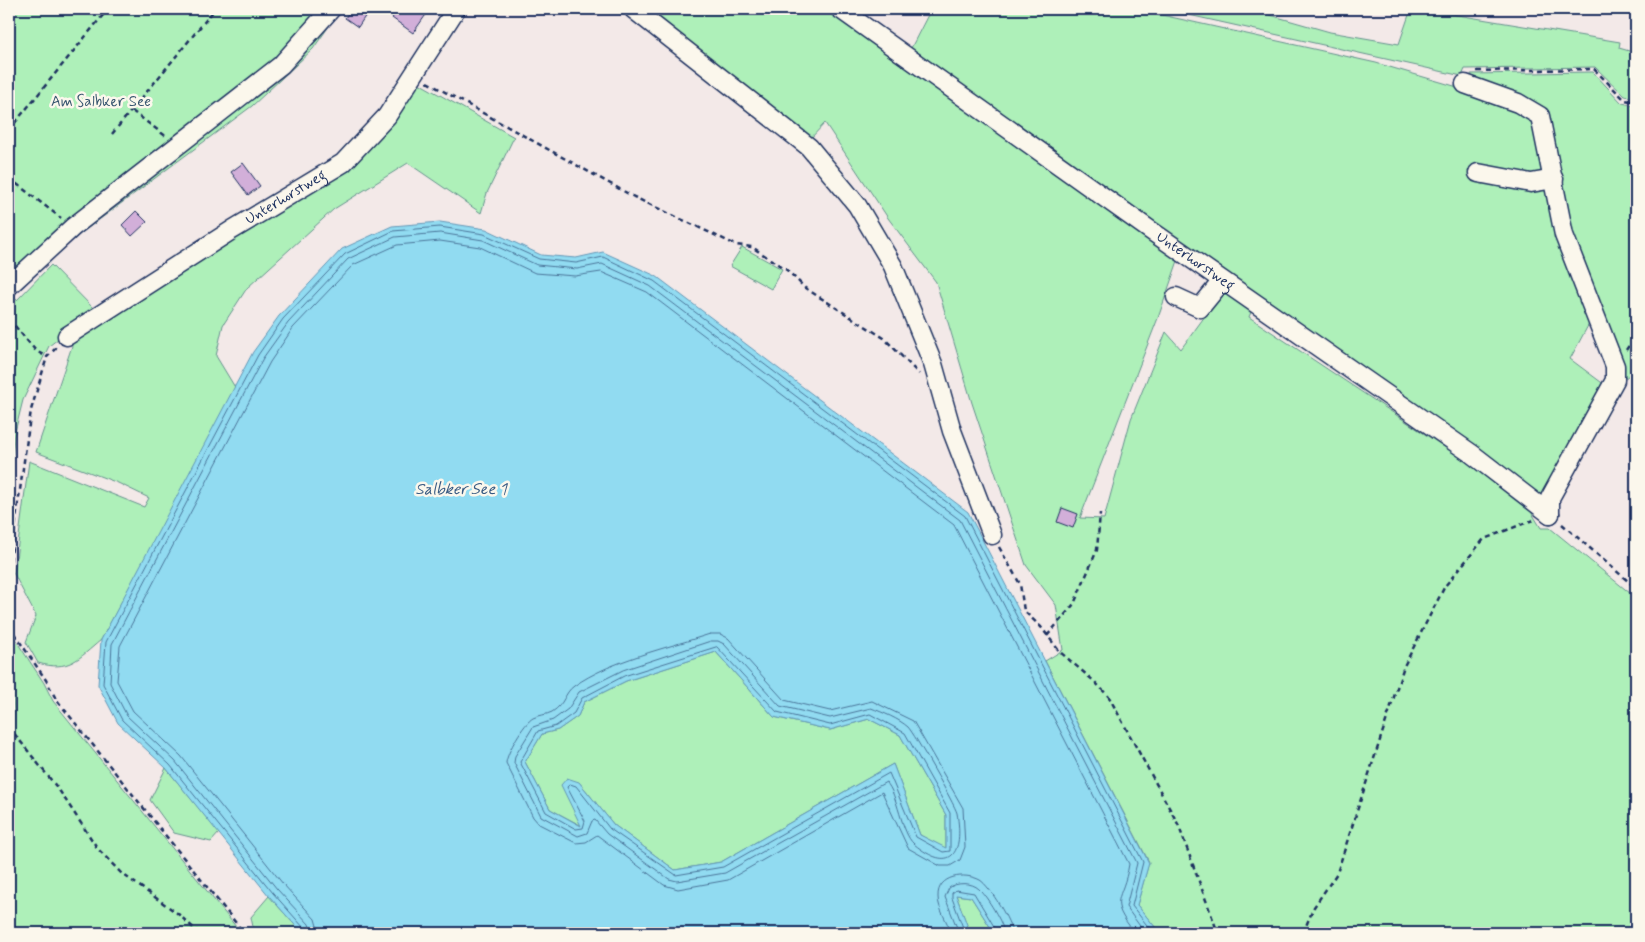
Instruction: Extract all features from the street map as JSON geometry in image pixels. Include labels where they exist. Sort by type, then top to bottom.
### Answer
[{"type":"street","points":[[9,286],[73,227],[177,144],[281,65],[331,9]]},
{"type":"street","name":"Unterhorstweg","points":[[67,336],[232,230],[344,163],[387,116],[411,76],[456,9]]},
{"type":"street","points":[[633,9],[809,147],[857,206],[893,266],[933,364],[952,431],[992,535]]},
{"type":"street","name":"Unterhorstweg","points":[[840,9],[1222,281],[1472,454],[1550,514]]},
{"type":"street","points":[[1465,84],[1518,103],[1540,116],[1564,235],[1615,366],[1615,380],[1550,498],[1550,514]]},
{"type":"street","points":[[1478,173],[1531,183],[1554,179]]},
{"type":"street","points":[[1176,297],[1200,308],[1222,281]]},
{"type":"path","points":[[9,130],[108,9]]},
{"type":"path","points":[[112,134],[215,9]]},
{"type":"path","points":[[1465,84],[1466,72],[1594,69],[1625,100],[1636,102]]},
{"type":"path","points":[[411,76],[634,197],[736,245],[752,247],[788,271],[805,288],[884,338],[922,377]]},
{"type":"path","points":[[132,111],[177,144]]},
{"type":"path","points":[[9,178],[73,227]]},
{"type":"path","points":[[9,319],[36,350],[47,357]]},
{"type":"path","points":[[9,570],[31,410],[47,357],[67,336]]},
{"type":"path","points":[[1046,636],[1074,604],[1097,550],[1100,513]]},
{"type":"path","points":[[1303,933],[1314,907],[1337,873],[1404,666],[1445,586],[1484,539],[1550,514],[1636,588]]},
{"type":"path","points":[[992,535],[1020,584],[1024,611],[1041,627],[1060,652],[1095,682],[1109,697],[1178,824],[1218,933]]},
{"type":"path","points":[[9,626],[46,680],[56,699],[244,933]]},
{"type":"path","points":[[9,727],[59,790],[98,849],[121,873],[177,913],[199,933]]},
{"type":"green space","name":"Am Salbker See","points":[[9,9],[341,9],[313,49],[252,106],[84,231],[9,292]]},
{"type":"green space","points":[[647,9],[828,9],[1180,255],[1158,318],[1080,518],[1104,519],[1131,419],[1166,332],[1181,349],[1224,290],[1253,307],[1249,317],[1524,500],[1541,528],[1550,528],[1636,598],[1636,933],[1160,933],[1137,905],[1149,862],[1045,661],[1063,650],[1056,605],[1026,565],[972,403],[936,282],[888,218],[825,123],[810,139]]},
{"type":"green space","points":[[931,9],[1135,9],[1376,63],[1461,88],[1534,116],[1591,320],[1570,359],[1609,388],[1539,500],[1471,447],[1184,243],[909,52]]},
{"type":"green space","points":[[1162,9],[1249,9],[1330,32],[1399,44],[1411,9],[1421,9],[1620,42],[1619,48],[1636,53],[1636,98],[1625,96],[1595,67],[1465,69],[1462,76]]},
{"type":"green space","points":[[1593,72],[1622,103],[1636,106],[1636,369],[1622,381],[1569,241],[1545,124],[1472,78],[1471,74]]},
{"type":"green space","points":[[417,82],[514,137],[487,193],[481,213],[408,163],[334,209],[247,288],[223,325],[216,356],[236,389],[101,640],[79,658],[65,665],[58,666],[38,663],[26,642],[36,616],[14,574],[29,461],[144,507],[149,498],[118,483],[36,452],[74,340],[346,167]]},
{"type":"green space","points":[[742,247],[782,269],[771,289],[730,266]]},
{"type":"green space","points":[[51,265],[95,310],[49,346],[23,400],[14,436],[9,496],[9,295],[17,300]]},
{"type":"green space","points":[[13,636],[44,683],[53,701],[241,933],[13,933],[9,922],[9,762],[14,714],[10,637]]},
{"type":"green space","points":[[716,652],[774,717],[830,730],[869,719],[900,735],[946,815],[946,849],[920,835],[893,764],[721,862],[675,870],[614,825],[579,782],[582,826],[550,809],[525,762],[542,734],[558,730],[578,716],[584,702],[626,681]]},
{"type":"green space","points":[[166,768],[219,833],[211,842],[174,833],[150,800]]},
{"type":"green space","points":[[956,895],[971,897],[994,933],[970,933]]},
{"type":"green space","points":[[269,896],[302,933],[254,932],[251,917]]},
{"type":"water","name":"Salbker See 1","points":[[440,222],[486,229],[541,255],[576,258],[603,252],[656,276],[968,512],[1149,863],[1137,905],[1160,933],[994,933],[971,897],[956,895],[970,933],[302,933],[269,896],[166,768],[118,723],[98,685],[101,640],[253,352],[279,316],[342,249],[392,226]],"holes":[[[716,652],[774,717],[830,730],[869,719],[900,735],[946,815],[946,848],[920,835],[893,764],[721,862],[675,870],[614,825],[579,782],[567,778],[561,785],[581,826],[550,809],[525,762],[542,734],[558,730],[578,716],[584,702],[626,681]]]},
{"type":"building","points":[[351,9],[370,9],[358,27],[345,18]]},
{"type":"building","points":[[399,9],[430,9],[413,33],[392,18]]},
{"type":"building","points":[[243,163],[260,186],[248,195],[231,172]]},
{"type":"building","points":[[136,211],[147,222],[132,236],[122,225]]},
{"type":"building","points":[[1062,508],[1078,514],[1073,528],[1057,522]]}]
